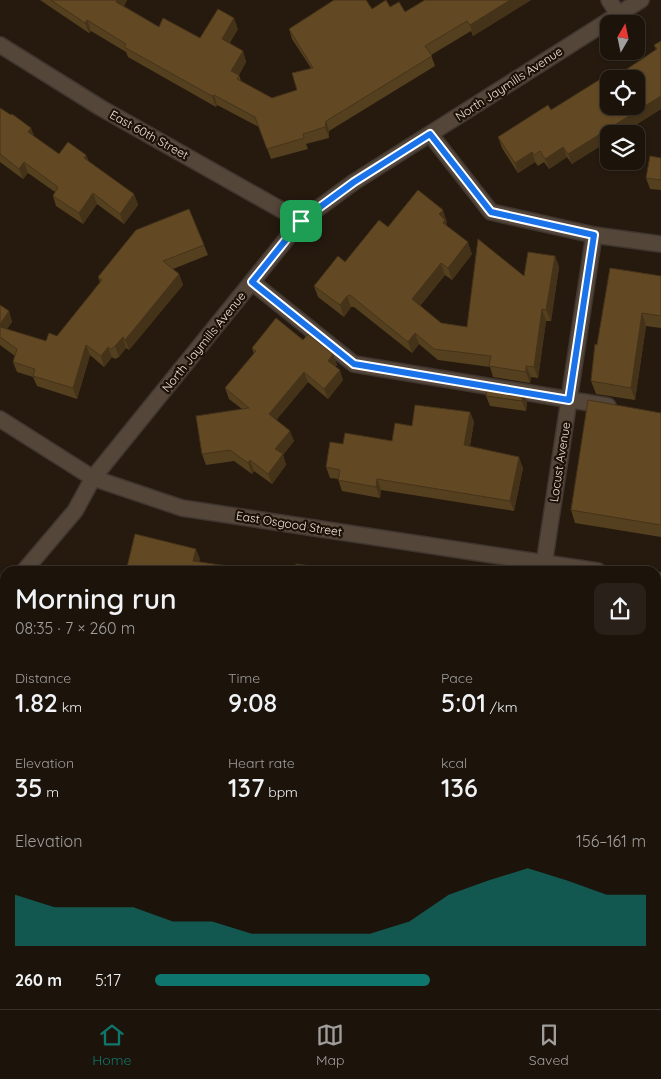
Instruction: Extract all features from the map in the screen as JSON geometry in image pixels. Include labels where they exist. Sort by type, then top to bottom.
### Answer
[{"type":"street","points":[[609,0],[618,14]]},
{"type":"street","name":"North Jaymills Avenue","points":[[28,566],[75,511],[92,478],[301,221],[354,182],[641,0]]},
{"type":"street","name":"East 60th Street","points":[[0,45],[100,108],[301,221]]},
{"type":"street","points":[[430,134],[491,212],[594,235],[661,244]]},
{"type":"street","name":"Locust Avenue","points":[[543,566],[594,235]]},
{"type":"street","points":[[252,282],[354,364],[624,409]]},
{"type":"street","name":"East Osgood Street","points":[[0,418],[92,478],[182,508],[537,566]]},
{"type":"building","points":[[51,0],[117,0],[116,2],[159,27],[163,18],[200,38],[218,9],[234,18],[222,39],[243,51],[231,71],[239,75],[237,79],[272,98],[297,90],[292,73],[313,68],[289,29],[334,0],[366,0],[372,9],[386,0],[390,7],[399,2],[405,12],[425,0],[510,0],[470,25],[467,21],[425,46],[432,56],[326,121],[325,127],[303,134],[304,138],[267,149],[255,117],[214,95],[212,96],[124,47],[126,44],[87,20],[85,23]]},
{"type":"building","points":[[661,41],[661,96],[645,106],[645,70],[626,70],[640,60],[645,60],[645,57],[657,49],[654,45]]},
{"type":"building","points":[[600,79],[600,115],[631,115],[614,125],[600,125],[600,134],[568,154],[563,147],[545,159],[540,151],[534,155],[532,152],[515,163],[498,137],[548,105],[551,110]]},
{"type":"building","points":[[0,108],[31,128],[28,132],[59,154],[68,142],[86,155],[84,158],[134,194],[120,214],[93,193],[79,213],[53,196],[58,187],[24,162],[19,169],[0,154]]},
{"type":"building","points":[[650,156],[661,158],[661,180],[646,178]]},
{"type":"building","points":[[418,190],[443,210],[439,214],[445,220],[443,223],[468,242],[448,268],[441,263],[412,299],[441,323],[467,327],[478,239],[524,276],[528,252],[555,256],[546,310],[542,309],[534,367],[526,366],[526,372],[489,366],[491,356],[434,349],[415,333],[408,342],[350,295],[340,305],[314,286],[338,256],[345,262],[379,220],[388,227]]},
{"type":"building","points":[[189,209],[204,245],[163,261],[179,274],[125,340],[123,337],[111,349],[108,347],[101,356],[86,345],[73,388],[33,376],[35,369],[13,362],[17,349],[0,337],[0,327],[46,341],[49,333],[57,336],[102,280],[98,277],[136,230]]},
{"type":"building","points":[[610,268],[661,276],[661,316],[642,313],[631,388],[591,381],[595,344],[597,345]]},
{"type":"building","points":[[0,305],[9,311],[0,324]]},
{"type":"building","points":[[276,318],[303,340],[308,334],[333,354],[328,361],[340,370],[324,389],[304,372],[269,414],[290,431],[275,449],[283,454],[268,474],[250,460],[248,463],[230,450],[202,454],[196,416],[249,408],[225,388],[256,351],[252,348]]},
{"type":"building","points":[[487,385],[523,391],[522,401],[486,396]]},
{"type":"building","points":[[588,400],[661,413],[661,525],[571,510]]},
{"type":"building","points":[[415,405],[470,412],[464,445],[519,457],[510,501],[377,479],[376,487],[338,480],[340,470],[326,467],[330,442],[343,444],[345,433],[392,441],[395,423],[412,426]]},
{"type":"building","points":[[135,534],[196,549],[193,561],[228,566],[127,566]]},
{"type":"route","points":[[430,134],[491,212],[594,235],[569,400],[354,364],[252,282],[301,221],[354,182],[430,134]]}]
